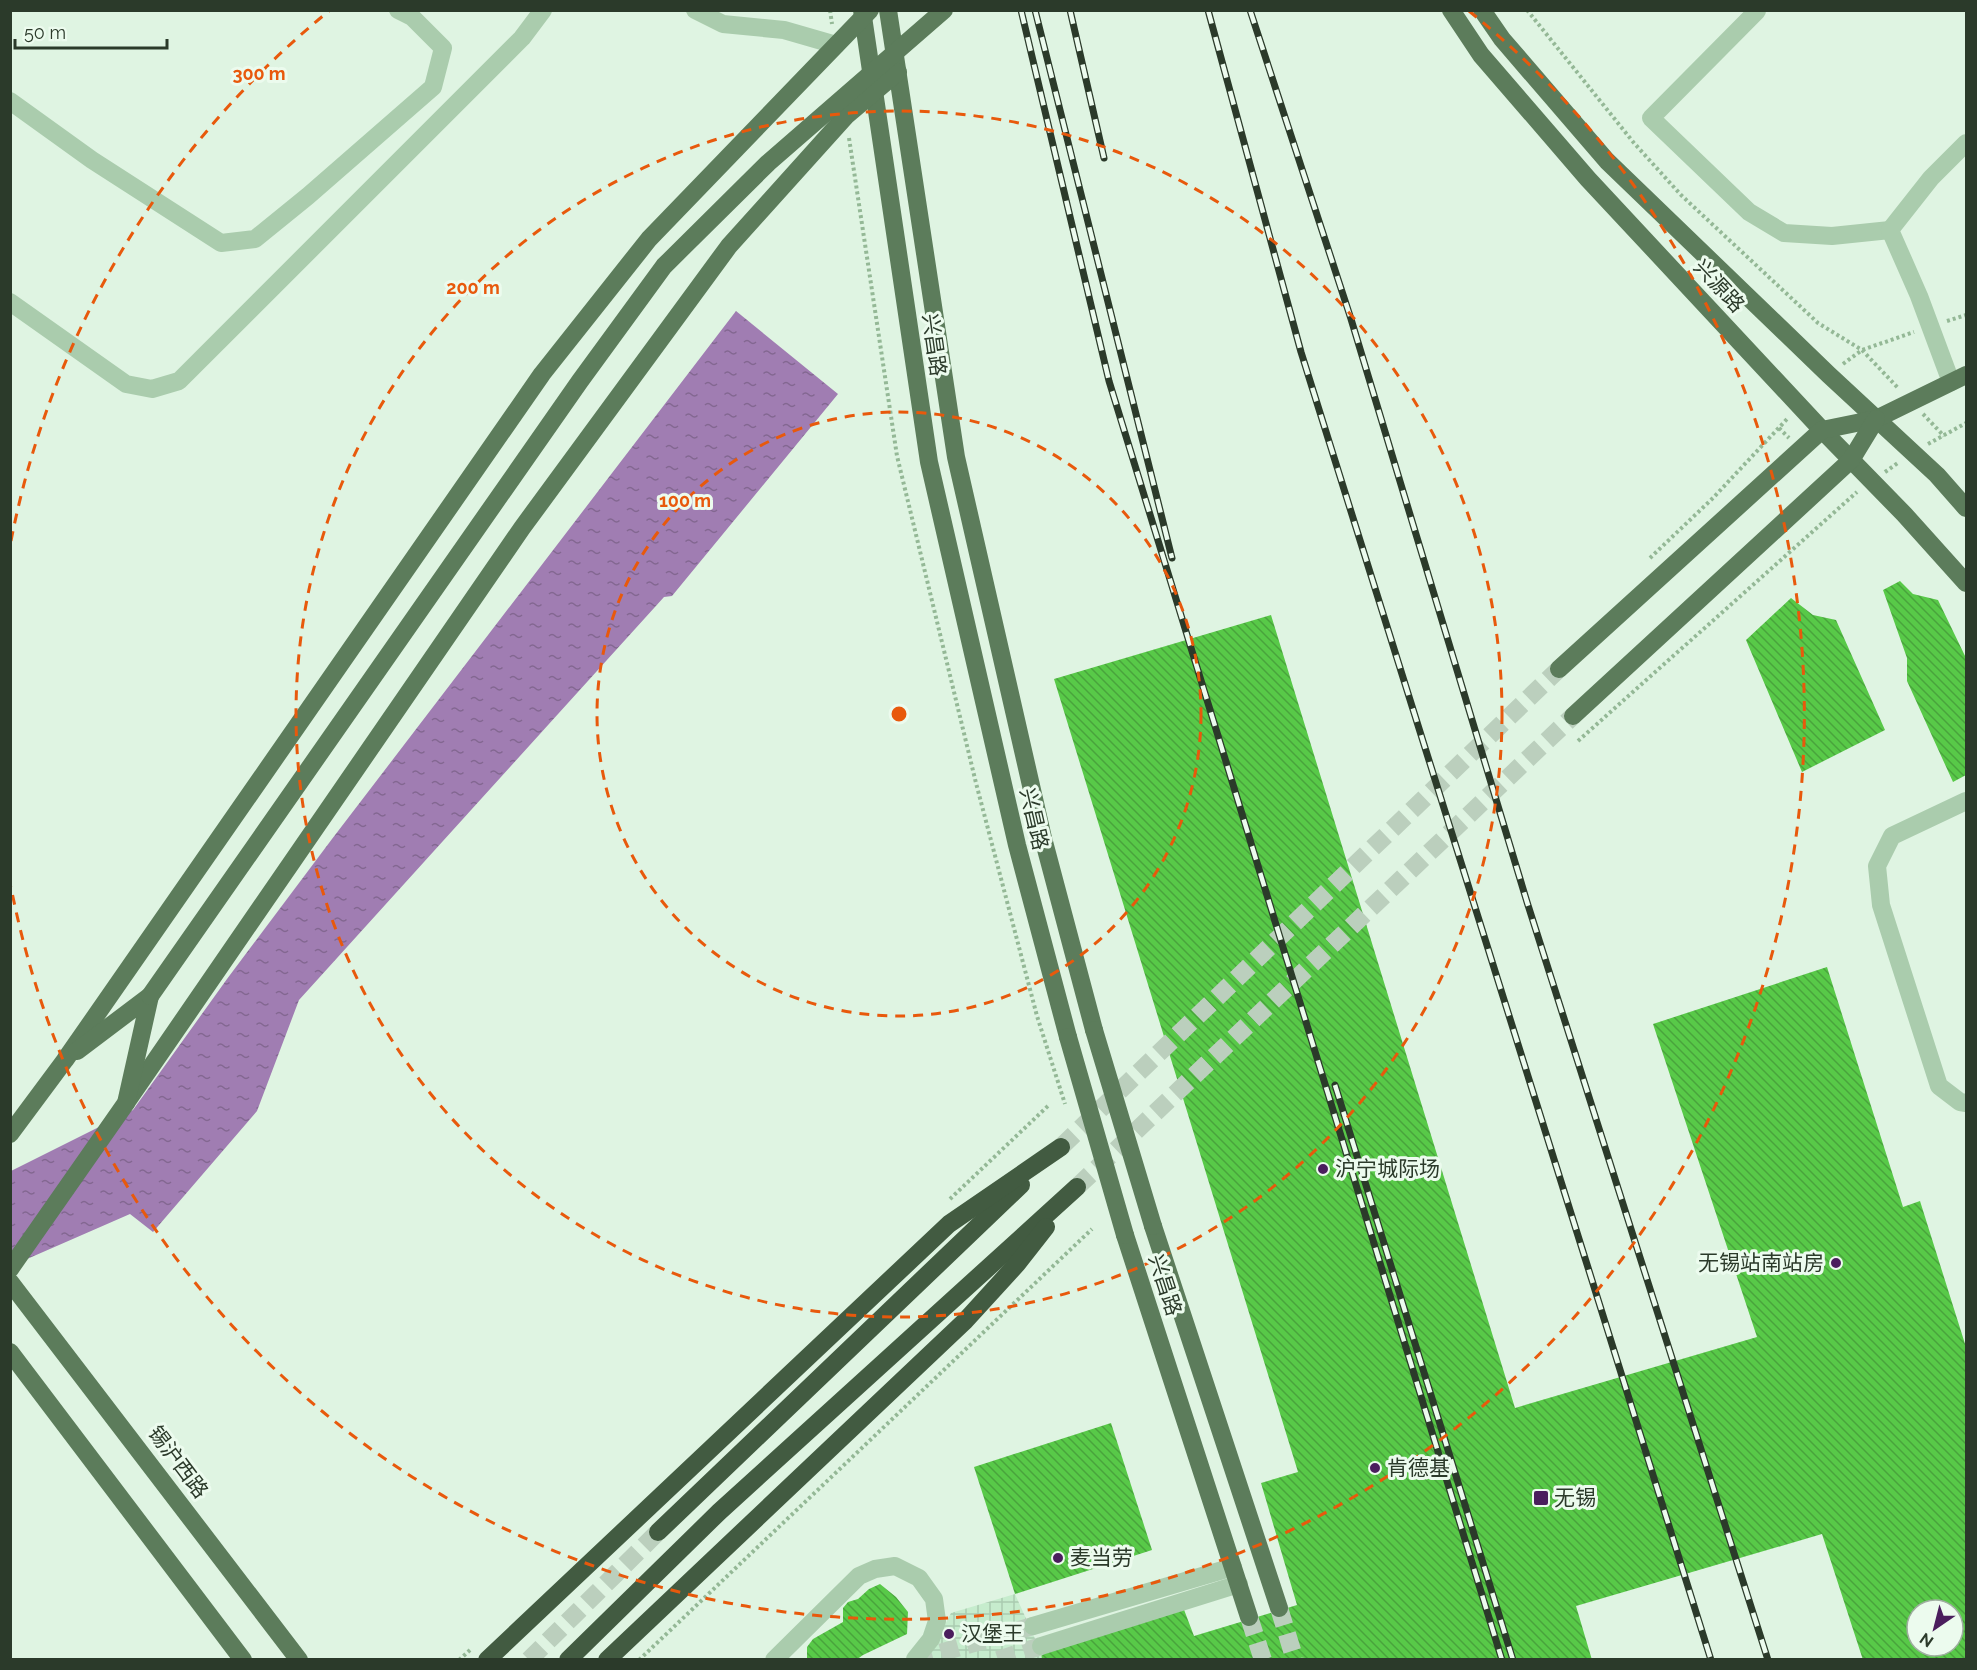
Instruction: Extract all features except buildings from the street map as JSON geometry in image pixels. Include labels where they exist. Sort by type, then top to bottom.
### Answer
[{"type":"highway","points":[[487,1659],[949,1224],[1061,1147],[658,1532]]},
{"type":"highway","points":[[568,1659],[719,1512],[1077,1187],[1017,1264],[965,1321],[607,1659]]},
{"type":"main road","name":"兴昌路","points":[[888,10],[956,457],[1043,838],[1094,1030],[1154,1226],[1279,1608]]},
{"type":"main road","points":[[65,1060],[150,996],[579,381],[664,266],[768,163],[944,10]]},
{"type":"main road","name":"兴源路","points":[[1451,10],[1481,55],[1588,179],[1966,583]]},
{"type":"main road","name":"兴源路","points":[[1482,10],[1502,39],[1607,161],[1936,475],[1966,508]]},
{"type":"main road","points":[[10,1134],[65,1060],[542,374],[649,239],[865,12]]},
{"type":"main road","name":"兴昌路","points":[[865,12],[874,93],[929,462],[1017,844],[1068,1037],[1125,1235],[1250,1617]]},
{"type":"main road","points":[[10,1269],[522,528],[729,246],[846,116],[898,72]]},
{"type":"main road","points":[[1559,669],[1822,430],[1876,419],[1959,379]]},
{"type":"main road","points":[[1572,716],[1851,460],[1876,419]]},
{"type":"main road","points":[[126,1102],[150,996]]},
{"type":"main road","name":"锡沪西路","points":[[15,1288],[298,1659]]},
{"type":"main road","points":[[10,1352],[243,1659]]},
{"type":"street","points":[[10,101],[92,160],[221,243],[255,239],[433,87],[443,48],[412,17],[398,10]]},
{"type":"street","points":[[10,302],[126,384],[152,389],[178,381],[522,38],[543,10]]},
{"type":"street","points":[[695,10],[723,24],[784,30],[836,45]]},
{"type":"street","points":[[1757,11],[1651,118],[1749,212],[1784,233],[1832,236],[1890,230],[1930,178],[1966,143]]},
{"type":"street","points":[[1890,230],[1930,327],[1959,379]]},
{"type":"street","points":[[1966,801],[1892,836],[1877,866],[1881,905],[1939,1086],[1960,1102],[1966,1103]]},
{"type":"street","points":[[774,1659],[859,1576],[875,1569],[896,1566],[919,1578],[934,1599],[937,1621],[931,1639],[915,1659]]},
{"type":"street","points":[[1033,1626],[1236,1576]]},
{"type":"street","points":[[1041,1646],[1236,1576]]},
{"type":"path","points":[[1527,10],[1634,143],[1681,195],[1818,323],[1862,350]]},
{"type":"path","points":[[1829,375],[1862,350],[1966,315]]},
{"type":"path","points":[[1646,562],[1713,498],[1800,406]]},
{"type":"path","points":[[1578,741],[1849,497],[1912,453],[1966,423]]},
{"type":"path","points":[[639,1659],[1092,1229]]},
{"type":"shaded area","points":[[1015,1594],[1042,1659],[919,1660],[937,1640],[951,1613]]},
{"type":"water","points":[[736,311],[838,394],[672,596],[664,597],[299,1000],[257,1111],[153,1232],[130,1214],[11,1266],[11,1171],[133,1110],[332,839]]},
{"type":"tunnel","points":[[1061,1147],[1559,669]]},
{"type":"tunnel","points":[[1077,1187],[1573,716]]},
{"type":"tunnel","points":[[529,1660],[658,1532]]},
{"type":"tunnel","points":[[1279,1608],[1295,1660]]},
{"type":"tunnel","points":[[1249,1617],[1263,1660]]},
{"type":"tunnel","points":[[915,1660],[1033,1626]]},
{"type":"tunnel","points":[[998,1660],[1041,1646]]},
{"type":"railway","points":[[1021,10],[1109,381],[1502,1660]]},
{"type":"railway","points":[[1035,10],[1172,558]]},
{"type":"railway","points":[[1070,10],[1104,158]]},
{"type":"railway","points":[[1208,10],[1301,352],[1711,1660]]},
{"type":"railway","points":[[1250,10],[1351,319],[1527,902],[1768,1660]]},
{"type":"railway","points":[[1335,1085],[1513,1660]]},
{"type":"place","name":"沪宁城际场","points":[[1323,1169]]},
{"type":"place","name":"无锡站南站房","points":[[1836,1263]]},
{"type":"place","name":"肯德基","points":[[1375,1468]]},
{"type":"place","name":"无锡","points":[[1541,1498]]},
{"type":"place","name":"麦当劳","points":[[1058,1558]]},
{"type":"place","name":"汉堡王","points":[[949,1634]]}]
